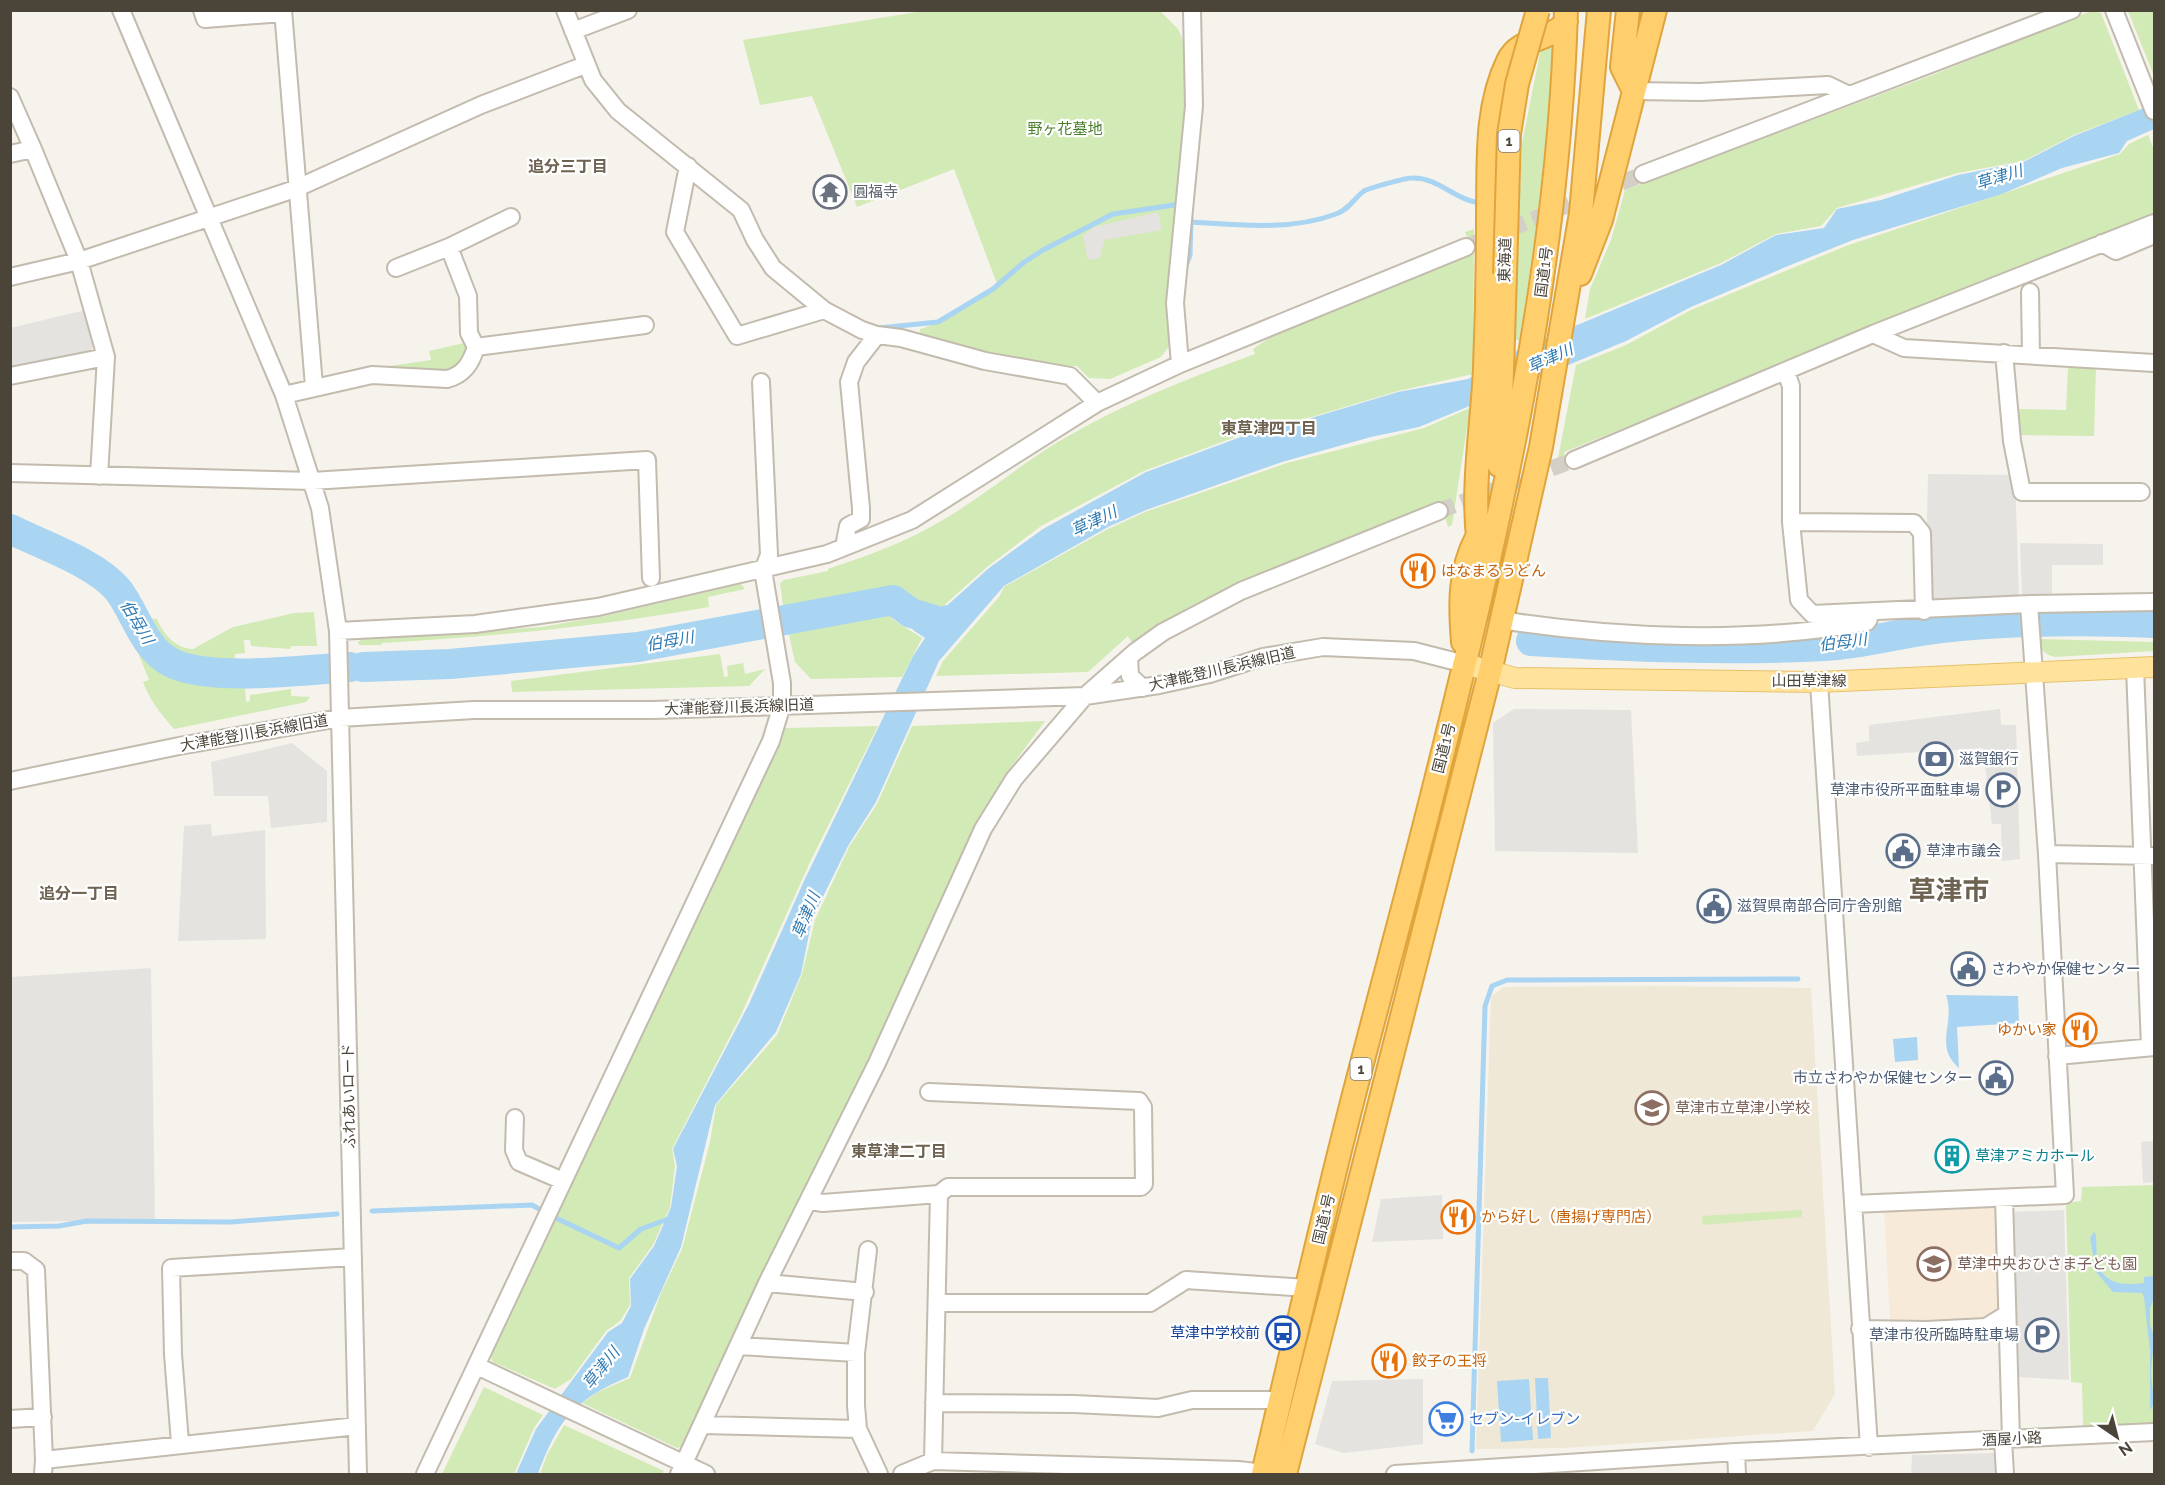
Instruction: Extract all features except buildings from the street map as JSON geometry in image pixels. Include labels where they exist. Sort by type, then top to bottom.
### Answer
[{"type":"highway","name":"東海道","points":[[1498,514],[1504,465],[1509,134],[1517,84],[1538,10]]},
{"type":"highway","name":"1","points":[[1568,300],[1578,230],[1599,10]]},
{"type":"highway","points":[[1629,10],[1622,68],[1634,91]]},
{"type":"highway","name":"1","points":[[1568,300],[1601,220],[1655,10]]},
{"type":"highway","name":"国道1号","points":[[1504,465],[1529,366],[1548,242],[1558,167],[1566,16]]},
{"type":"highway","points":[[1485,575],[1476,538],[1476,474],[1485,370],[1489,125],[1506,65],[1512,52],[1522,45],[1559,31],[1566,16]]},
{"type":"highway","name":"国道1号","points":[[1272,1474],[1490,672],[1541,447],[1568,300]]},
{"type":"highway","name":"国道1号","points":[[1272,1474],[1280,1400],[1344,1134],[1465,664],[1498,514]]},
{"type":"highway","points":[[1465,664],[1460,608],[1467,558],[1476,538],[1498,514]]},
{"type":"main road","name":"山田草津線","points":[[1465,664],[1515,678],[1819,682],[2145,668]]},
{"type":"street","name":"ふれあいロード","points":[[121,10],[284,395],[312,480],[326,540],[338,637],[358,1474]]},
{"type":"street","points":[[202,10],[205,19],[283,12],[314,386]]},
{"type":"street","points":[[565,10],[585,65],[593,80],[618,111],[741,210],[755,240],[773,268],[824,309],[862,330],[877,335],[901,338],[984,361],[1070,376],[1097,403]]},
{"type":"street","points":[[573,31],[628,10]]},
{"type":"street","points":[[1180,364],[1175,303],[1194,106],[1192,10]]},
{"type":"street","points":[[1643,174],[2072,10]]},
{"type":"street","points":[[2114,10],[2154,111]]},
{"type":"street","points":[[10,277],[79,261],[296,189],[481,105],[585,65]]},
{"type":"street","points":[[1634,91],[1700,92],[1828,85],[1849,95]]},
{"type":"street","points":[[10,97],[79,261],[106,357],[99,476]]},
{"type":"street","points":[[10,154],[33,149]]},
{"type":"street","points":[[688,166],[675,232],[737,336],[824,309]]},
{"type":"street","points":[[396,268],[449,247],[511,217]]},
{"type":"street","points":[[1574,460],[1873,334],[2154,223]]},
{"type":"street","points":[[2102,243],[2116,251],[2154,235]]},
{"type":"street","points":[[284,395],[314,386],[372,375],[447,379],[458,376],[472,361],[476,347],[469,333],[468,296],[449,247]]},
{"type":"street","points":[[338,637],[475,624],[587,609],[763,570],[844,547],[912,519],[1097,403],[1180,364],[1466,247]]},
{"type":"street","points":[[2030,292],[2031,355]]},
{"type":"street","points":[[476,347],[645,325]]},
{"type":"street","points":[[1873,334],[1904,348],[2154,363]]},
{"type":"street","points":[[844,547],[848,526],[861,519],[849,382],[856,362],[877,335]]},
{"type":"street","points":[[2004,353],[2012,441],[2022,492],[2141,492]]},
{"type":"street","points":[[10,376],[106,357]]},
{"type":"street","points":[[1786,372],[1791,386],[1791,522],[1799,600],[1802,606],[1812,614],[1924,611],[2030,616],[2154,602]]},
{"type":"street","points":[[425,1474],[771,741],[782,705],[779,666],[763,570],[769,555],[761,382]]},
{"type":"street","points":[[10,473],[312,480],[647,460],[651,578]]},
{"type":"street","points":[[679,1465],[703,1425],[767,1283],[877,1063],[983,829],[1014,779],[1085,696],[1129,657],[1163,632],[1216,603],[1439,512]]},
{"type":"street","points":[[1791,522],[1914,523],[1922,533],[1924,611]]},
{"type":"street","points":[[1501,620],[1615,633],[1756,634],[1867,622],[1873,613]]},
{"type":"street","points":[[1853,1204],[2065,1196],[2047,854],[2030,616]]},
{"type":"street","name":"大津能登川長浜線旧道","points":[[10,781],[179,746],[340,718],[474,711],[653,710],[1058,698],[1143,688],[1210,674],[1263,657],[1323,646],[1414,651],[1465,664]]},
{"type":"street","points":[[1129,657],[1130,675],[1143,688]]},
{"type":"street","points":[[2057,1056],[2152,1047],[2145,668]]},
{"type":"street","points":[[1819,682],[1869,1447]]},
{"type":"street","points":[[2047,854],[2148,856]]},
{"type":"street","points":[[810,1201],[823,1203],[939,1194],[948,1187],[1141,1187],[1144,1184],[1143,1107],[1138,1101],[929,1092]]},
{"type":"street","points":[[514,1118],[514,1150],[519,1162],[563,1181]]},
{"type":"street","points":[[933,1461],[939,1194]]},
{"type":"street","points":[[2004,1198],[2007,1314],[2005,1474]]},
{"type":"street","points":[[868,1250],[865,1292],[856,1353],[858,1429],[879,1474]]},
{"type":"street","points":[[180,1443],[173,1354],[171,1268],[352,1257]]},
{"type":"street","points":[[10,1262],[24,1261],[36,1270],[44,1467],[180,1443],[357,1426]]},
{"type":"street","points":[[938,1303],[1150,1303],[1186,1280],[1307,1288]]},
{"type":"street","points":[[767,1283],[865,1292]]},
{"type":"street","points":[[1860,1329],[1986,1328],[2007,1314]]},
{"type":"street","points":[[739,1346],[856,1353]]},
{"type":"street","points":[[477,1366],[679,1465],[706,1474]]},
{"type":"street","points":[[934,1403],[1158,1408],[1192,1400],[1280,1400]]},
{"type":"street","points":[[10,1419],[43,1417]]},
{"type":"street","points":[[703,1425],[858,1429]]},
{"type":"street","name":"酒屋小路","points":[[1395,1474],[1736,1452],[2154,1432]]},
{"type":"street","points":[[1736,1452],[1737,1474]]},
{"type":"street","points":[[912,1473],[933,1461],[1272,1474]]},
{"type":"shaded area","points":[[1158,212],[1162,230],[1104,240],[1100,258],[1088,260],[1083,236],[1094,227]]},
{"type":"shaded area","points":[[86,310],[94,345],[90,352],[11,368],[10,328]]},
{"type":"shaded area","points":[[1928,474],[2015,475],[2019,597],[1930,603]]},
{"type":"shaded area","points":[[2020,543],[2103,544],[2103,565],[2052,565],[2052,598],[2022,597]]},
{"type":"shaded area","points":[[1514,709],[1631,710],[1638,853],[1495,851],[1493,723]]},
{"type":"shaded area","name":"草津市役所平面駐車場","points":[[2000,709],[2001,725],[2016,725],[2020,859],[2002,861],[2001,824],[1992,824],[1983,748],[1857,756],[1856,743],[1869,741],[1869,725]]},
{"type":"shaded area","points":[[292,743],[327,771],[327,822],[271,828],[268,796],[214,796],[211,762]]},
{"type":"shaded area","points":[[211,824],[212,836],[265,830],[266,939],[178,941],[184,826]]},
{"type":"shaded area","points":[[151,968],[155,1220],[11,1222],[11,977]]},
{"type":"shaded area","name":"草津市立草津小学校","points":[[1503,987],[1811,988],[1835,1394],[1813,1431],[1564,1448],[1476,1449],[1491,997]]},
{"type":"shaded area","points":[[2154,1141],[2154,1182],[2143,1183],[2141,1142]]},
{"type":"shaded area","points":[[1442,1195],[1443,1239],[1372,1242],[1381,1199]]},
{"type":"shaded area","name":"草津中央おひさま子ども園","points":[[1998,1206],[2001,1307],[1980,1320],[1890,1323],[1884,1208]]},
{"type":"shaded area","name":"草津市役所臨時駐車場","points":[[2064,1210],[2069,1380],[2017,1377],[2010,1212]]},
{"type":"shaded area","points":[[1423,1379],[1423,1444],[1343,1453],[1315,1444],[1332,1381]]},
{"type":"shaded area","points":[[1995,1453],[1998,1474],[1911,1474],[1912,1455]]},
{"type":"green space","name":"野ヶ花墓地","points":[[923,11],[1160,11],[1178,29],[1182,38],[1187,70],[1170,345],[1161,357],[1110,379],[1089,378],[1077,366],[1017,361],[920,338],[920,329],[951,316],[997,284],[954,169],[857,207],[812,96],[760,105],[743,40]]},
{"type":"green space","points":[[2091,11],[2101,13],[2139,110],[2074,135],[2023,161],[1958,173],[1837,208],[1821,226],[1776,234],[1721,263],[1585,319],[1590,289],[1611,240],[1625,190],[1930,76]]},
{"type":"green space","points":[[2128,11],[2154,11],[2154,76]]},
{"type":"green space","points":[[1542,43],[1553,45],[1548,119],[1536,230],[1525,303],[1519,340],[1514,340],[1522,143]]},
{"type":"green space","points":[[2148,135],[2154,150],[2154,215],[1564,452],[1568,467],[1557,463],[1576,365],[1626,345],[1691,310],[1846,246],[2120,154],[2129,144]]},
{"type":"green space","points":[[1474,229],[1473,374],[1398,391],[1308,418],[1257,429],[1144,471],[1041,526],[987,567],[941,608],[911,608],[895,593],[784,613],[780,583],[784,580],[828,571],[828,569],[872,554],[928,529],[958,511],[1037,455],[1115,411],[1161,390],[1255,354],[1253,349],[1286,327],[1472,250],[1465,232]]},
{"type":"green space","points":[[464,343],[467,355],[453,369],[389,370],[389,366],[431,360],[429,351]]},
{"type":"green space","points":[[2068,368],[2096,368],[2094,436],[2021,435],[2018,409],[2066,410]]},
{"type":"green space","points":[[1470,408],[1452,525],[1448,527],[1441,502],[1214,595],[1189,607],[1132,643],[1128,636],[1088,672],[936,676],[943,661],[999,597],[1004,587],[1108,529],[1145,512],[1287,463],[1424,428]]},
{"type":"green space","points":[[741,584],[745,589],[708,597],[709,607],[668,614],[465,638],[382,643],[381,645],[359,645],[358,642],[362,639],[542,627],[604,616]]},
{"type":"green space","points":[[871,609],[890,610],[892,619],[922,638],[902,677],[811,679],[795,662],[786,621],[823,623]]},
{"type":"green space","points":[[314,612],[317,646],[291,646],[290,649],[251,646],[250,640],[244,640],[245,653],[235,654],[235,659],[193,657],[183,654],[166,642],[147,618],[157,619],[166,635],[175,643],[193,649],[233,627],[294,613]]},
{"type":"green space","points":[[2038,639],[2154,642],[2154,651],[2055,657],[2044,651]]},
{"type":"green space","points":[[137,650],[161,670],[173,676],[200,682],[245,684],[246,702],[250,701],[250,695],[291,689],[291,696],[310,697],[306,702],[174,729],[156,707],[146,689],[143,682],[149,680]]},
{"type":"green space","points":[[720,654],[724,677],[728,676],[727,666],[743,663],[745,674],[765,669],[749,686],[512,692],[511,681]]},
{"type":"green space","points":[[1045,721],[1008,771],[978,826],[685,1446],[677,1448],[582,1403],[598,1392],[630,1378],[661,1293],[682,1249],[710,1142],[716,1105],[777,1035],[802,974],[815,920],[849,847],[877,804],[912,726]]},
{"type":"green space","points":[[878,726],[811,860],[740,1017],[672,1149],[675,1166],[670,1207],[653,1245],[629,1278],[630,1305],[620,1321],[606,1331],[571,1379],[555,1389],[493,1362],[490,1355],[785,728]]},
{"type":"green space","points":[[2154,1185],[2154,1424],[2083,1425],[2082,1383],[2071,1382],[2066,1203],[2081,1201],[2082,1187]]},
{"type":"green space","points":[[1802,1210],[1802,1217],[1703,1225],[1702,1216]]},
{"type":"green space","points":[[484,1387],[543,1415],[534,1428],[514,1474],[442,1474]]},
{"type":"green space","points":[[564,1425],[664,1471],[662,1474],[540,1474],[547,1455]]},
{"type":"water","name":"草津川","points":[[2154,104],[2154,129],[2127,141],[2119,153],[2062,168],[2002,194],[1853,240],[1691,307],[1626,341],[1419,427],[1371,437],[1282,462],[1146,510],[1108,527],[1004,586],[939,661],[876,802],[848,846],[812,919],[801,974],[776,1032],[715,1105],[681,1247],[644,1329],[628,1377],[594,1394],[570,1414],[553,1439],[538,1474],[516,1474],[536,1429],[608,1332],[622,1323],[631,1306],[630,1279],[654,1246],[671,1207],[677,1166],[673,1149],[749,1004],[804,881],[913,656],[925,638],[913,630],[911,613],[942,610],[989,568],[1043,529],[1146,472],[1257,431],[1308,419],[1398,392],[1468,379],[1522,348],[1721,265],[1776,235],[1824,228],[1837,209],[1881,200],[1958,175],[2023,162],[2074,136]]},
{"type":"water","points":[[2154,615],[2154,629],[2040,626],[2040,616]]},
{"type":"water","points":[[1946,995],[2018,996],[2019,1023],[1957,1027],[1959,1068],[1951,1060],[1947,1051],[1949,1015]]},
{"type":"water","points":[[1917,1037],[1918,1060],[1895,1062],[1893,1039]]},
{"type":"water","points":[[2094,1232],[2097,1266],[2112,1281],[2130,1284],[2144,1283],[2144,1277],[2154,1276],[2154,1298],[2150,1308],[2150,1324],[2154,1337],[2151,1373],[2154,1403],[2150,1410],[2150,1351],[2144,1297],[2142,1293],[2113,1292],[2096,1272],[2090,1238]]},
{"type":"water","points":[[1535,1378],[1548,1378],[1551,1438],[1538,1439]]},
{"type":"water","points":[[1529,1379],[1533,1440],[1501,1442],[1497,1381]]},
{"type":"waterway","points":[[1191,222],[1265,226],[1301,223],[1341,212],[1364,191],[1412,178],[1437,184],[1475,202]]},
{"type":"waterway","points":[[879,328],[938,322],[993,289],[1023,263],[1043,250],[1113,214],[1181,204]]},
{"type":"waterway","points":[[1185,268],[1190,255],[1191,218]]},
{"type":"waterway","name":"伯母川","points":[[10,529],[68,555],[108,580],[124,599],[147,640],[162,657],[172,663],[189,669],[234,673],[350,667]]},
{"type":"waterway","name":"伯母川","points":[[363,667],[450,664],[638,647],[893,600],[911,613],[944,623],[948,620]]},
{"type":"waterway","name":"伯母川","points":[[1531,641],[1678,648],[1788,647],[1840,645],[1927,630],[1995,623],[2074,621],[2154,623]]},
{"type":"waterway","points":[[1472,1451],[1485,1006],[1492,986],[1507,980],[1798,979]]},
{"type":"waterway","points":[[372,1211],[532,1205],[539,1209]]},
{"type":"waterway","points":[[10,1227],[59,1226],[87,1221],[231,1222],[337,1214]]},
{"type":"waterway","points":[[556,1218],[619,1248],[641,1229],[671,1218]]},
{"type":"tunnel","points":[[1466,247],[1643,174]]},
{"type":"tunnel","points":[[1439,511],[1574,460]]},
{"type":"place","name":"圓福寺","points":[[830,192]]},
{"type":"place","name":"はなまるうどん","points":[[1418,571]]},
{"type":"place","name":"滋賀銀行","points":[[1936,759]]},
{"type":"place","name":"草津市役所平面駐車場","points":[[2003,790]]},
{"type":"place","name":"草津市議会","points":[[1903,851]]},
{"type":"place","name":"滋賀県南部合同庁舎別館","points":[[1714,906]]},
{"type":"place","name":"さわやか保健センター","points":[[1968,969]]},
{"type":"place","name":"ゆかい家","points":[[2080,1030]]},
{"type":"place","name":"市立さわやか保健センター","points":[[1996,1078]]},
{"type":"place","name":"草津市立草津小学校","points":[[1652,1108]]},
{"type":"place","name":"草津アミカホール","points":[[1952,1156]]},
{"type":"place","name":"から好し（唐揚げ専門店）","points":[[1458,1217]]},
{"type":"place","name":"草津中央おひさま子ども園","points":[[1934,1264]]},
{"type":"place","name":"草津中学校前","points":[[1283,1333]]},
{"type":"place","name":"草津市役所臨時駐車場","points":[[2042,1335]]},
{"type":"place","name":"餃子の王将","points":[[1389,1361]]},
{"type":"place","name":"セブン-イレブン","points":[[1446,1419]]},
{"type":"district","name":"追分三丁目","points":[[568,166]]},
{"type":"district","name":"東草津四丁目","points":[[1269,428]]},
{"type":"district","name":"草津市","points":[[1949,890]]},
{"type":"district","name":"追分一丁目","points":[[79,893]]},
{"type":"district","name":"東草津二丁目","points":[[899,1151]]}]
